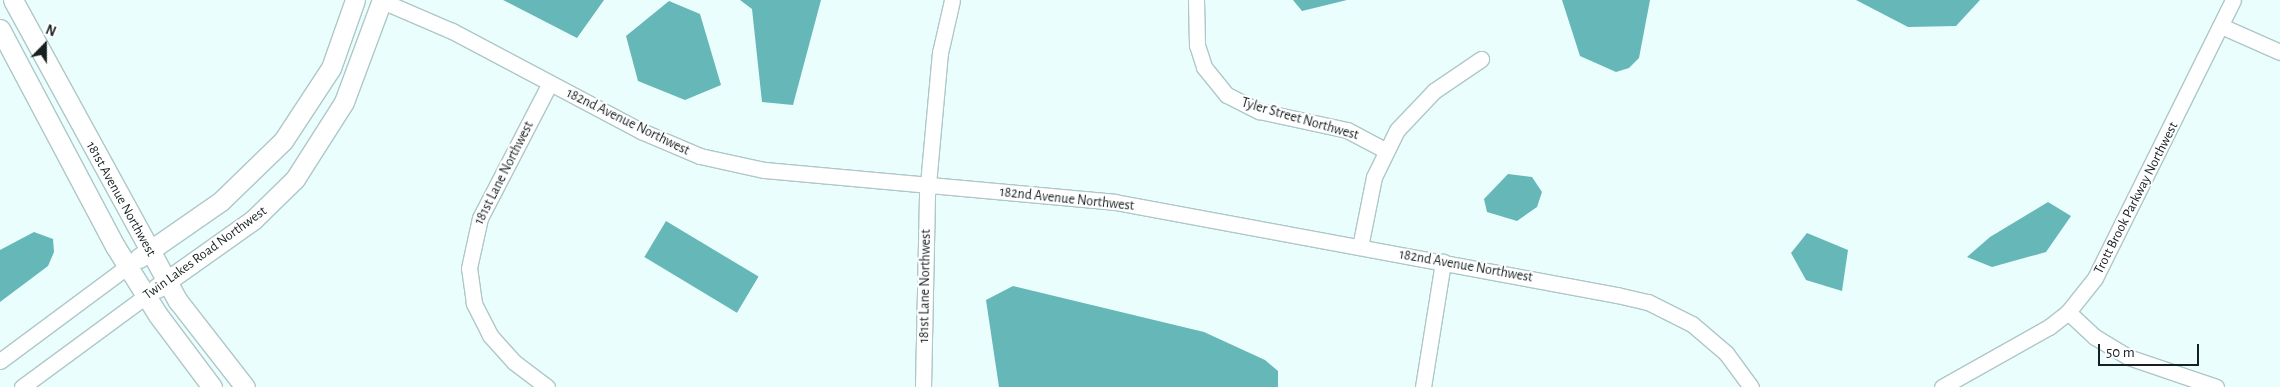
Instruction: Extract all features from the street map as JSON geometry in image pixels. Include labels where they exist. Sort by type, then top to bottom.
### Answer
[{"type":"main road","name":"181st Avenue Northwest","points":[[13,0],[148,250],[167,281],[245,387]]},
{"type":"main road","points":[[128,266],[148,250],[221,201],[282,141],[331,68],[355,0]]},
{"type":"main road","name":"Twin Lakes Road Northwest","points":[[146,296],[253,220],[296,179],[344,102],[382,0]]},
{"type":"main road","name":"181st Avenue Northwest","points":[[0,29],[128,266],[146,296],[212,387]]},
{"type":"street","name":"182nd Avenue Northwest","points":[[382,0],[452,31],[657,138],[721,162],[764,170],[1115,202],[1443,262],[1648,302],[1710,338],[1751,387]]},
{"type":"street","points":[[928,186],[940,53],[952,0]]},
{"type":"street","name":"Tyler Street Northwest","points":[[1196,0],[1196,45],[1204,67],[1227,95],[1260,111],[1347,130],[1385,150]]},
{"type":"street","name":"Trott Brook Parkway Northwest","points":[[1942,387],[2033,337],[2068,312],[2104,265],[2233,0]]},
{"type":"street","points":[[2221,26],[2280,52]]},
{"type":"street","points":[[1360,247],[1374,177],[1385,150],[1415,110],[1481,59]]},
{"type":"street","name":"181st Lane Northwest","points":[[547,387],[514,362],[490,335],[474,303],[469,268],[480,218],[550,83]]},
{"type":"street","name":"181st Lane Northwest","points":[[923,387],[928,186]]},
{"type":"street","points":[[1423,387],[1443,262]]},
{"type":"street","points":[[0,361],[128,266]]},
{"type":"street","name":"Twin Lakes Road Northwest","points":[[22,387],[146,296]]},
{"type":"street","points":[[2068,312],[2094,337],[2128,357],[2216,387]]},
{"type":"water","points":[[503,0],[604,0],[577,38]]},
{"type":"water","points":[[740,0],[821,0],[793,105],[762,102],[752,9]]},
{"type":"water","points":[[1293,0],[1347,0],[1302,11]]},
{"type":"water","points":[[1562,0],[1650,0],[1639,58],[1629,68],[1616,72],[1580,56]]},
{"type":"water","points":[[1856,0],[1980,0],[1956,26],[1908,27]]},
{"type":"water","points":[[669,1],[700,14],[721,85],[685,100],[638,81],[626,36]]},
{"type":"water","points":[[1508,174],[1532,177],[1542,192],[1537,207],[1517,221],[1487,212],[1484,199]]},
{"type":"water","points":[[2048,202],[2071,216],[2046,252],[1992,267],[1967,257],[1990,237]]},
{"type":"water","points":[[666,221],[759,277],[737,313],[644,257]]},
{"type":"water","points":[[34,232],[53,239],[54,252],[48,266],[0,302],[0,250]]},
{"type":"water","points":[[1807,233],[1848,250],[1842,291],[1806,280],[1791,253]]},
{"type":"water","points":[[1013,286],[1204,332],[1265,360],[1278,371],[1278,387],[999,387],[986,300]]}]
